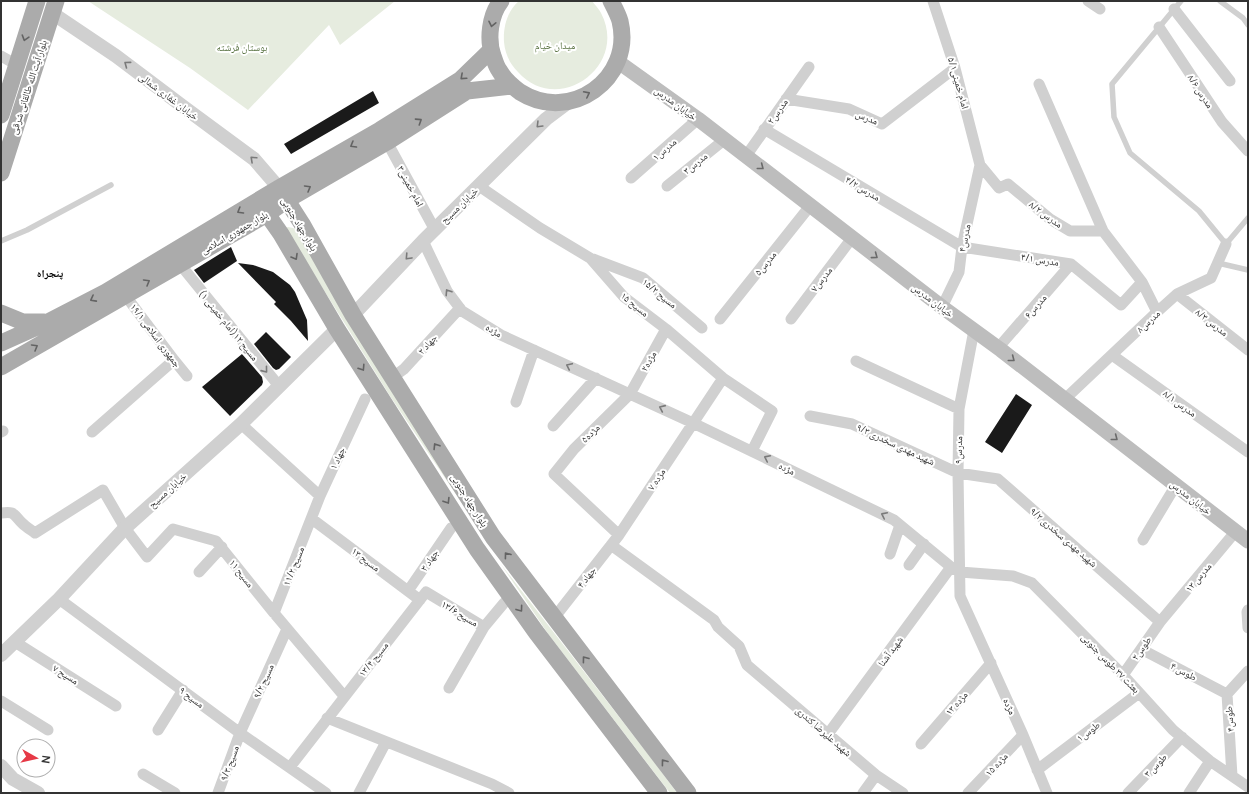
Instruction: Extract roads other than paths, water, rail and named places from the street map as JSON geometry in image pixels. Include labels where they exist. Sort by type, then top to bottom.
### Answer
[{"type":"main road","name":"بلوار آیت الله طالقانی شرقی","points":[[1,116],[37,1]]},
{"type":"main road","points":[[501,1],[497,6],[490,28],[491,50],[499,70],[512,86],[529,98],[549,103],[570,102],[590,93],[606,79],[617,61],[622,40],[620,20],[612,1]]},
{"type":"main road","name":"بلوار آیت الله طالقانی شرقی","points":[[1,173],[54,7]]},
{"type":"main road","name":"بلوار جمهوری اسلامی","points":[[1,367],[179,263],[380,130],[460,80],[491,50]]},
{"type":"main road","name":"خیابان مدرس","points":[[617,61],[698,119],[942,307],[1065,399],[1248,541]]},
{"type":"main road","name":"بلوار جمهوری اسلامی","points":[[283,194],[388,142],[467,91],[512,86]]},
{"type":"main road","name":"بلوار جهاد جنوبی","points":[[283,194],[302,224],[353,315],[494,538],[688,793]]},
{"type":"main road","name":"بلوار جمهوری اسلامی","points":[[1,343],[48,322],[106,292],[262,207]]},
{"type":"main road","name":"بلوار جهاد جنوبی","points":[[262,207],[281,234],[337,329],[476,549],[536,632],[659,793]]},
{"type":"main road","points":[[281,234],[283,227],[287,223],[295,222],[302,224]]},
{"type":"main road","points":[[1,313],[22,322],[48,322]]},
{"type":"main road","points":[[476,549],[494,538]]},
{"type":"street","name":"امام خمینی۵/۱","points":[[933,1],[955,68],[980,165]]},
{"type":"street","points":[[1088,1],[1100,9]]},
{"type":"street","points":[[1178,5],[1230,81]]},
{"type":"street","name":"خیابان غفاری شمالی","points":[[54,7],[116,56],[254,158],[283,194]]},
{"type":"street","name":"مدرس ۸/۶","points":[[1159,26],[1222,122],[1248,151]]},
{"type":"street","points":[[1,56],[17,65]]},
{"type":"street","name":"مدرس۲","points":[[746,156],[809,67]]},
{"type":"street","name":"مدرس","points":[[786,99],[849,109],[882,124],[955,68]]},
{"type":"street","points":[[1039,84],[1104,231],[1142,282],[1157,312]]},
{"type":"street","name":"خیابان مسیح","points":[[353,315],[423,241],[546,119],[570,102]]},
{"type":"street","name":"مدرس۱","points":[[631,178],[698,119]]},
{"type":"street","name":"مدرس ۴/۲","points":[[764,129],[962,247]]},
{"type":"street","name":"مدرس۳","points":[[667,186],[724,140]]},
{"type":"street","name":"امام خمینی۳","points":[[388,142],[434,230]]},
{"type":"street","name":"مدرس ۸/۲","points":[[980,165],[1000,188],[1008,184],[1050,219],[1070,231],[1104,231]]},
{"type":"street","name":"مدرس۴","points":[[942,307],[959,272],[962,247],[980,165]]},
{"type":"street","name":"مسیح ۱۵","points":[[479,186],[540,228],[590,258],[624,297],[666,329],[722,378],[772,410],[752,451]]},
{"type":"street","name":"مدرس۵","points":[[720,319],[810,206]]},
{"type":"street","name":"مدرس۷","points":[[790,319],[852,238]]},
{"type":"street","name":"مژده","points":[[423,241],[446,291],[462,311],[502,335],[693,422],[894,520],[956,570],[960,596],[1023,735],[1047,793]]},
{"type":"street","name":"مدرس۸","points":[[1065,399],[1177,294],[1211,278],[1226,244]]},
{"type":"street","name":"مدرس ۴/۱","points":[[962,247],[1071,264],[1121,305],[1142,282]]},
{"type":"street","name":"مسیح ۱۵/۲","points":[[590,258],[643,278],[702,328]]},
{"type":"street","name":"مسیح ۱۲(امام خمینی ۱)","points":[[179,263],[279,386]]},
{"type":"street","name":"مدرس۶","points":[[998,348],[1071,264]]},
{"type":"street","name":"مدرس ۸/۳","points":[[1177,294],[1248,350]]},
{"type":"street","name":"جمهوری اسلامی ۱۹/۱","points":[[125,295],[187,376]]},
{"type":"street","name":"جهاد ۲","points":[[393,377],[404,369],[460,308]]},
{"type":"street","name":"خیابان مسیح","points":[[1,655],[59,599],[125,528],[241,424],[337,329]]},
{"type":"street","name":"مژده۲","points":[[630,394],[666,329]]},
{"type":"street","name":"مدرس۹","points":[[956,570],[959,409],[974,330]]},
{"type":"street","points":[[516,402],[534,350]]},
{"type":"street","name":"مدرس ۸/۱","points":[[1112,355],[1248,452]]},
{"type":"street","points":[[92,432],[174,360]]},
{"type":"street","points":[[856,361],[959,409]]},
{"type":"street","points":[[553,426],[596,378]]},
{"type":"street","name":"مژده ۷","points":[[619,535],[722,378]]},
{"type":"street","name":"مژده۵","points":[[619,535],[554,474],[574,449],[630,394]]},
{"type":"street","name":"جهاد ۱","points":[[312,519],[320,496],[365,398]]},
{"type":"street","name":"شهید مهدی سخدری ۹/۳","points":[[810,416],[852,424],[958,473]]},
{"type":"street","points":[[241,424],[320,496]]},
{"type":"street","name":"شهید مهدی سخدری ۹/۲","points":[[958,473],[998,479],[1160,622]]},
{"type":"street","points":[[1143,540],[1176,486]]},
{"type":"street","points":[[1,513],[10,512],[17,516],[22,523],[35,533],[103,490],[125,528]]},
{"type":"street","name":"مسیح ۱۳","points":[[312,519],[420,600]]},
{"type":"street","name":"مسیح ۱۱/۲","points":[[274,613],[312,519]]},
{"type":"street","points":[[890,554],[900,525]]},
{"type":"street","name":"مسیح ۱۱","points":[[125,528],[147,557],[173,529],[216,541],[287,629],[344,696]]},
{"type":"street","name":"جهاد ۳","points":[[408,591],[450,528]]},
{"type":"street","name":"مدرس ۱۳","points":[[1160,622],[1236,531]]},
{"type":"street","name":"جهاد ۴","points":[[554,618],[619,535]]},
{"type":"street","points":[[909,565],[924,544]]},
{"type":"street","name":"شهید علیرضا کندری","points":[[611,545],[714,620],[718,627],[739,646],[747,665],[876,775],[903,793]]},
{"type":"street","points":[[199,572],[222,547]]},
{"type":"street","name":"بعثت ۳۷ طوس جنوبی","points":[[956,570],[1013,576],[1032,583],[1123,675],[1173,730],[1210,760],[1248,787]]},
{"type":"street","name":"شهبد آشنا","points":[[828,734],[956,570]]},
{"type":"street","name":"مسیح ۱۳/۶","points":[[420,600],[426,592],[484,627],[449,688]]},
{"type":"street","name":"مسیح ۹","points":[[59,599],[240,733],[326,793]]},
{"type":"street","name":"مسیح ۱۳/۴","points":[[290,767],[420,600]]},
{"type":"street","points":[[484,627],[504,603]]},
{"type":"street","points":[[1248,610],[1248,628]]},
{"type":"street","name":"طوس۲","points":[[1123,675],[1160,622]]},
{"type":"street","name":"مسیح ۹/۲","points":[[240,733],[287,629]]},
{"type":"street","name":"مسیح ۷","points":[[15,642],[116,706]]},
{"type":"street","name":"طوس ۴","points":[[1141,649],[1227,694]]},
{"type":"street","name":"مژده ۱۳","points":[[921,744],[990,663]]},
{"type":"street","name":"طوس۴","points":[[1232,776],[1227,694],[1248,671]]},
{"type":"street","points":[[158,730],[183,690]]},
{"type":"street","name":"طوس۱","points":[[1037,770],[1139,693]]},
{"type":"street","points":[[1,701],[48,730]]},
{"type":"street","points":[[327,718],[492,784],[509,793]]},
{"type":"street","name":"مسیح ۹/۳","points":[[218,793],[240,733]]},
{"type":"street","name":"مژده ۱۵","points":[[968,793],[1023,735]]},
{"type":"street","name":"طوس ۳","points":[[1128,793],[1182,737]]},
{"type":"street","points":[[359,793],[386,742]]},
{"type":"street","points":[[1189,793],[1210,760]]},
{"type":"street","points":[[1,766],[13,779],[38,793]]},
{"type":"street","points":[[144,774],[175,793]]},
{"type":"street","points":[[864,793],[876,775]]},
{"type":"lane","points":[[1220,1],[1243,18],[1248,25]]},
{"type":"lane","points":[[1178,5],[1112,84],[1114,117],[1130,153],[1199,211],[1226,244],[1248,218]]},
{"type":"lane","points":[[1,241],[27,230],[111,185]]},
{"type":"lane","points":[[1218,263],[1248,270]]},
{"type":"district","name":"پنجراه","points":[[50,272]]},
{"type":"park label","name":"میدان خیام","points":[[555,45]]},
{"type":"park label","name":"بوستان فرشته","points":[[242,47]]}]
